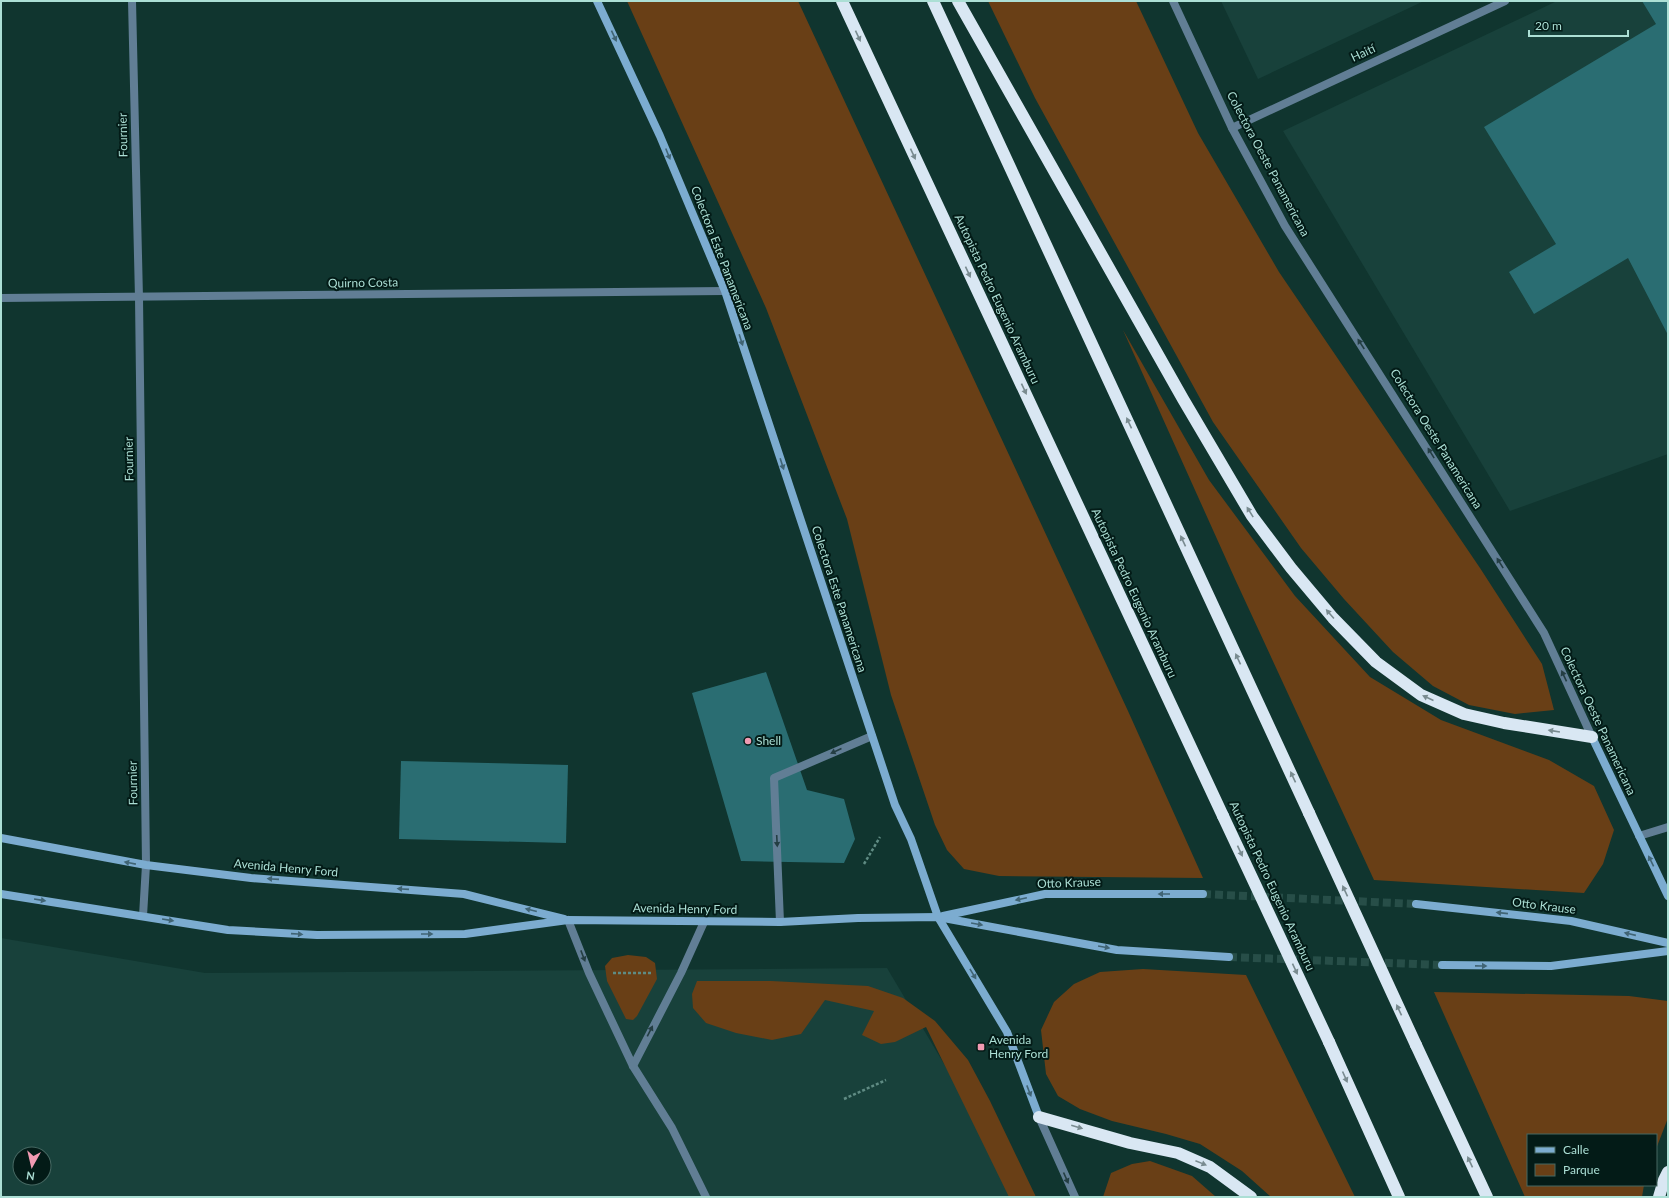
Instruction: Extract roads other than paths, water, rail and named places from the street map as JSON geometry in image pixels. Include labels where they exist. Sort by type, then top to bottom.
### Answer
[{"type":"highway","name":"Autopista Pedro Eugenio Aramburu","points":[[842,1],[1224,816],[1399,1197]]},
{"type":"highway","points":[[933,1],[1487,1197]]},
{"type":"highway","points":[[958,1],[1183,399],[1252,516],[1291,568],[1333,618],[1376,662],[1421,695],[1464,714],[1504,723],[1592,737]]},
{"type":"highway","points":[[1039,1117],[1130,1143],[1178,1153],[1210,1167],[1251,1197]]},
{"type":"highway","points":[[1659,1197],[1668,1172]]},
{"type":"main road","name":"Colectora Este Panamericana","points":[[597,1],[660,136],[725,291],[895,805],[911,839],[938,917],[1007,1032],[1039,1117]]},
{"type":"main road","name":"Colectora Oeste Panamericana","points":[[1592,737],[1668,896]]},
{"type":"main road","name":"Avenida Henry Ford","points":[[1,838],[146,866],[251,878],[464,894],[568,920]]},
{"type":"main road","name":"Avenida Henry Ford","points":[[1,894],[228,930],[317,935],[466,934],[568,920],[780,922],[858,918],[938,917],[1117,950],[1229,956]]},
{"type":"main road","name":"Otto Krause","points":[[938,917],[1045,894],[1203,894]]},
{"type":"main road","name":"Otto Krause","points":[[1416,904],[1571,921],[1668,943]]},
{"type":"main road","points":[[1442,965],[1551,966],[1668,951]]},
{"type":"street","name":"Fournier","points":[[132,1],[146,866],[142,916]]},
{"type":"street","name":"Colectora Oeste Panamericana","points":[[1173,1],[1232,128],[1285,226],[1544,633],[1592,737]]},
{"type":"street","name":"Haití","points":[[1232,128],[1506,1]]},
{"type":"street","name":"Quirno Costa","points":[[1,298],[138,298],[725,291]]},
{"type":"street","points":[[780,922],[774,778],[872,736]]},
{"type":"street","points":[[1639,836],[1668,827]]},
{"type":"street","points":[[568,920],[589,973],[633,1066],[672,1128],[706,1197]]},
{"type":"street","points":[[633,1066],[681,973],[704,922]]},
{"type":"street","name":"Colectora Este Panamericana","points":[[1039,1117],[1075,1197]]},
{"type":"tunnel","points":[[1203,894],[1416,904]]},
{"type":"tunnel","points":[[1229,957],[1442,965]]},
{"type":"place","name":"Shell","points":[[748,741]]},
{"type":"place","name":"Avenida Henry Ford","points":[[981,1047]]}]
